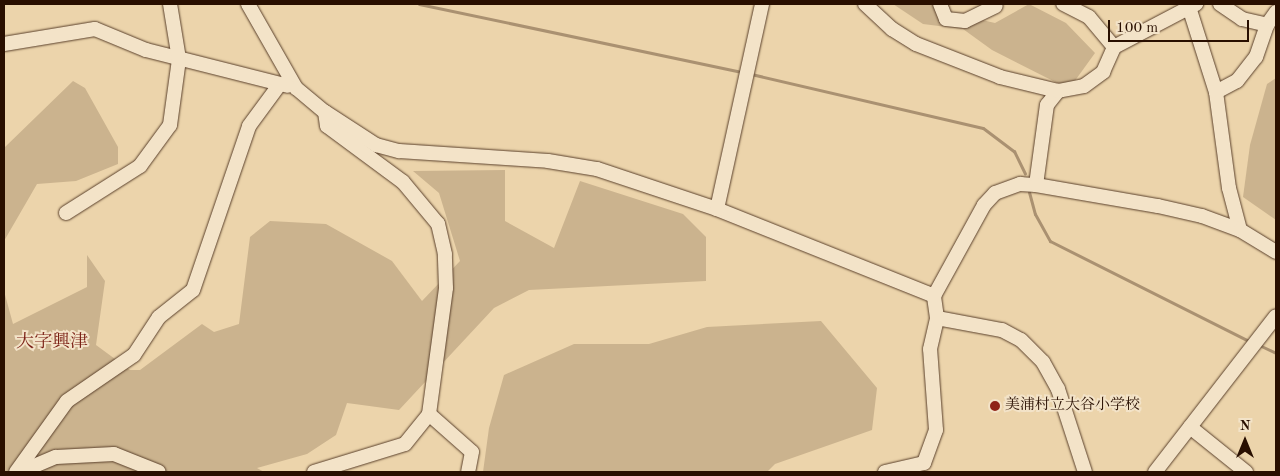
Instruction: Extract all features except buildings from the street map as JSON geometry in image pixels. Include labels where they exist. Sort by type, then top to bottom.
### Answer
[{"type":"street","points":[[66,212],[140,166],[170,125],[179,59],[170,4]]},
{"type":"street","points":[[248,4],[296,88],[325,112],[376,145],[399,150],[548,161],[597,169],[717,209],[934,296]]},
{"type":"street","points":[[717,209],[762,4]]},
{"type":"street","points":[[865,4],[892,29],[916,44],[1000,77],[1058,91],[1084,86],[1103,72],[1114,47],[1192,6],[1216,92],[1229,188],[1240,230]]},
{"type":"street","points":[[940,4],[946,19],[965,21],[998,5]]},
{"type":"street","points":[[1063,4],[1088,17],[1114,47]]},
{"type":"street","points":[[1220,4],[1242,18],[1266,25]]},
{"type":"street","points":[[1216,92],[1237,80],[1256,57],[1266,25],[1276,12]]},
{"type":"street","points":[[4,44],[95,29],[179,59],[296,88]]},
{"type":"street","points":[[16,472],[67,401],[134,355],[159,317],[193,290],[249,126],[280,84]]},
{"type":"street","points":[[1036,185],[1042,119],[1047,105],[1058,91]]},
{"type":"street","points":[[314,472],[406,444],[429,414],[446,288],[445,254],[438,224],[402,182],[328,126],[325,112]]},
{"type":"street","points":[[885,472],[924,463],[936,430],[930,349],[937,318],[934,296],[984,205],[996,192],[1020,184],[1036,185],[1202,216],[1240,230],[1276,252]]},
{"type":"street","points":[[1155,472],[1276,316]]},
{"type":"street","points":[[937,318],[1002,330],[1021,340],[1043,362],[1058,389],[1085,472]]},
{"type":"street","points":[[429,414],[472,452],[468,472]]},
{"type":"street","points":[[1190,427],[1246,472]]},
{"type":"street","points":[[20,472],[56,457],[114,454],[159,472]]},
{"type":"shaded area","points":[[893,4],[932,4],[943,11],[995,23],[1029,4],[1066,23],[1095,53],[1069,89],[992,50],[963,29],[923,24]]},
{"type":"shaded area","points":[[1276,78],[1276,220],[1243,197],[1250,145],[1267,84]]},
{"type":"shaded area","points":[[73,81],[85,88],[118,147],[118,164],[76,181],[37,184],[4,241],[4,148]]},
{"type":"shaded area","points":[[505,170],[505,221],[554,248],[580,181],[683,214],[706,237],[706,281],[529,290],[494,308],[399,410],[347,403],[336,435],[307,454],[257,468],[264,472],[4,472],[4,291],[13,324],[87,287],[87,255],[105,281],[96,345],[130,370],[140,370],[202,324],[214,332],[239,324],[250,237],[270,221],[326,224],[392,261],[422,301],[460,261],[439,193],[413,171]]},
{"type":"shaded area","points":[[821,321],[877,388],[872,430],[775,464],[767,472],[483,472],[489,428],[504,375],[574,344],[649,344],[707,327]]},
{"type":"waterway","points":[[419,4],[738,71]]},
{"type":"waterway","points":[[751,74],[983,128],[1014,151],[1025,174]]},
{"type":"waterway","points":[[1029,192],[1035,214],[1050,241],[1251,342]]},
{"type":"waterway","points":[[1259,345],[1276,353]]},
{"type":"place","name":"美浦村立大谷小学校","points":[[995,406]]},
{"type":"district","name":"大字興津","points":[[52,342]]}]
